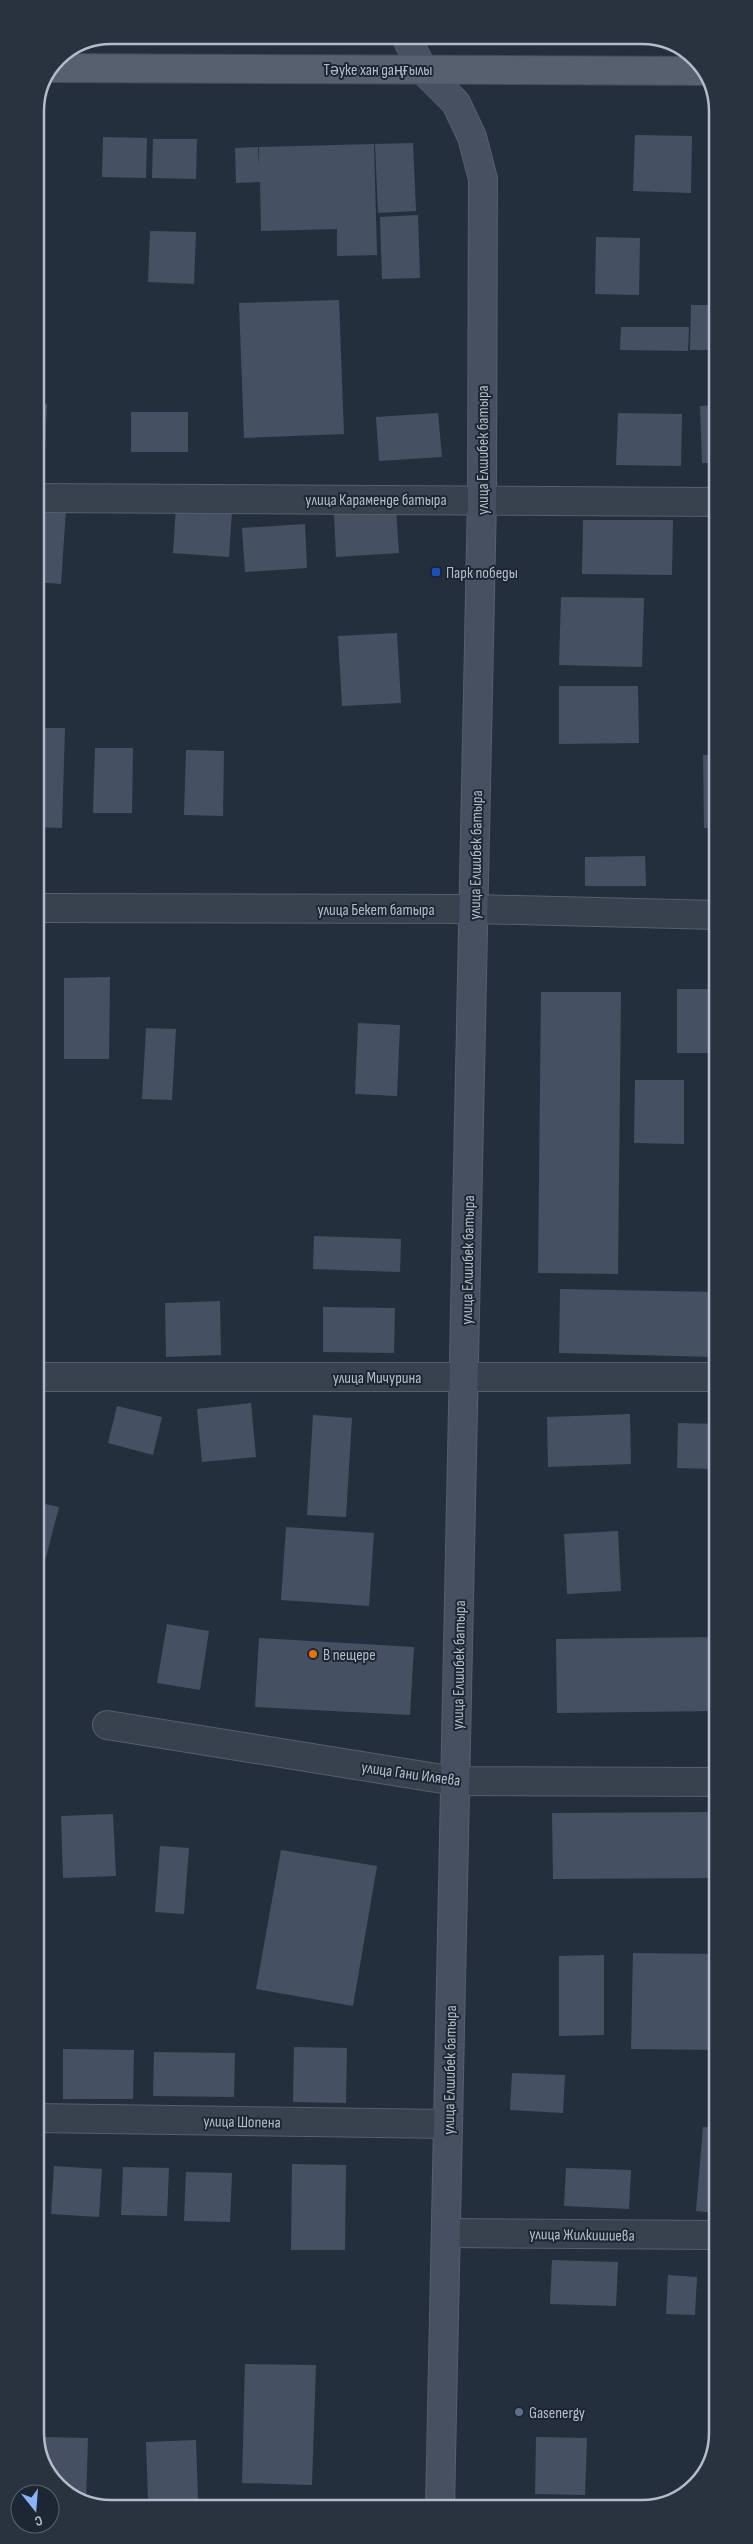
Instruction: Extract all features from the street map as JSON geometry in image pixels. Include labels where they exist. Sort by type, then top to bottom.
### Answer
[{"type":"main road","name":"улица Елшибек батыра","points":[[410,44],[423,70],[456,103],[472,137],[483,179],[482,499],[440,2500]]},
{"type":"main road","name":"Тәуке хан даңғылы","points":[[59,68],[696,71]]},
{"type":"street","name":"улица Караменде батыра","points":[[44,498],[482,499],[709,502]]},
{"type":"street","name":"улица Бекет батыра","points":[[44,908],[474,909],[709,915]]},
{"type":"street","name":"улица Мичурина","points":[[44,1377],[709,1377]]},
{"type":"street","name":"улица Гани Иляева","points":[[107,1725],[455,1781],[709,1782]]},
{"type":"street","name":"улица Шопена","points":[[44,2118],[448,2124]]},
{"type":"street","name":"улица Жилкишиева","points":[[446,2232],[709,2235]]},
{"type":"building","points":[[635,135],[692,136],[691,193],[633,191]]},
{"type":"building","points":[[103,137],[147,138],[146,178],[102,177]]},
{"type":"building","points":[[153,139],[197,139],[196,179],[152,178]]},
{"type":"building","points":[[413,143],[416,211],[378,213],[375,144]]},
{"type":"building","points":[[374,144],[377,255],[337,256],[337,229],[261,231],[260,182],[236,183],[235,148],[258,147],[259,167],[259,147]]},
{"type":"building","points":[[418,215],[420,278],[382,279],[380,217]]},
{"type":"building","points":[[150,231],[196,232],[194,284],[148,282]]},
{"type":"building","points":[[596,237],[640,238],[639,295],[595,294]]},
{"type":"building","points":[[339,300],[344,434],[244,438],[239,303]]},
{"type":"building","points":[[691,305],[709,305],[709,350],[690,350]]},
{"type":"building","points":[[621,327],[689,327],[688,351],[620,350]]},
{"type":"building","points":[[44,404],[47,404],[45,452]]},
{"type":"building","points":[[709,405],[709,463],[702,463],[700,406]]},
{"type":"building","points":[[131,412],[188,412],[188,452],[131,452]]},
{"type":"building","points":[[438,413],[442,457],[379,461],[376,417]]},
{"type":"building","points":[[618,413],[682,414],[681,466],[616,465]]},
{"type":"building","points":[[176,507],[232,511],[229,557],[173,553]]},
{"type":"building","points":[[44,508],[66,509],[61,584],[44,583]]},
{"type":"building","points":[[396,508],[399,553],[336,557],[334,513]]},
{"type":"building","points":[[583,520],[673,520],[672,575],[582,574]]},
{"type":"building","points":[[305,524],[307,568],[245,572],[242,528]]},
{"type":"building","points":[[561,597],[644,598],[642,667],[559,665]]},
{"type":"building","points":[[397,633],[401,703],[342,706],[338,636]]},
{"type":"building","points":[[559,686],[638,686],[639,743],[559,744]]},
{"type":"building","points":[[44,728],[65,728],[62,828],[44,827]]},
{"type":"building","points":[[95,748],[133,748],[132,813],[93,813]]},
{"type":"building","points":[[186,750],[224,751],[223,816],[184,815]]},
{"type":"building","points":[[703,755],[709,755],[709,828],[704,828]]},
{"type":"building","points":[[645,856],[646,886],[585,886],[585,857]]},
{"type":"building","points":[[110,977],[109,1059],[64,1059],[64,978]]},
{"type":"building","points":[[677,989],[709,989],[709,1053],[677,1053]]},
{"type":"building","points":[[541,992],[621,992],[618,1274],[538,1273]]},
{"type":"building","points":[[358,1023],[400,1025],[397,1096],[355,1094]]},
{"type":"building","points":[[146,1028],[176,1029],[172,1100],[142,1099]]},
{"type":"building","points":[[635,1080],[684,1080],[684,1144],[634,1143]]},
{"type":"building","points":[[314,1236],[401,1239],[400,1272],[313,1269]]},
{"type":"building","points":[[560,1289],[709,1292],[709,1357],[559,1353]]},
{"type":"building","points":[[220,1301],[221,1355],[166,1357],[165,1303]]},
{"type":"building","points":[[323,1307],[395,1308],[394,1353],[323,1352]]},
{"type":"building","points":[[251,1403],[256,1457],[202,1462],[197,1409]]},
{"type":"building","points":[[117,1406],[162,1417],[153,1455],[108,1443]]},
{"type":"building","points":[[630,1414],[631,1464],[548,1467],[547,1417]]},
{"type":"building","points":[[313,1415],[352,1418],[346,1517],[307,1515]]},
{"type":"building","points":[[678,1423],[709,1424],[709,1469],[677,1468]]},
{"type":"building","points":[[44,1504],[59,1507],[44,1565]]},
{"type":"building","points":[[286,1527],[374,1533],[369,1606],[281,1600]]},
{"type":"building","points":[[618,1531],[621,1591],[567,1594],[564,1534]]},
{"type":"building","points":[[167,1624],[209,1631],[200,1690],[157,1683]]},
{"type":"building","points":[[709,1637],[709,1711],[557,1713],[556,1639]]},
{"type":"building","points":[[259,1638],[414,1647],[410,1715],[255,1707]]},
{"type":"building","points":[[709,1812],[709,1878],[553,1879],[552,1813]]},
{"type":"building","points":[[113,1814],[116,1876],[63,1878],[61,1816]]},
{"type":"building","points":[[160,1846],[189,1848],[184,1914],[155,1912]]},
{"type":"building","points":[[281,1850],[377,1866],[353,2006],[256,1989]]},
{"type":"building","points":[[633,1953],[709,1954],[709,2050],[631,2049]]},
{"type":"building","points":[[604,1955],[604,2035],[559,2036],[559,1956]]},
{"type":"building","points":[[294,2047],[347,2048],[346,2103],[293,2102]]},
{"type":"building","points":[[63,2049],[134,2050],[133,2099],[63,2099]]},
{"type":"building","points":[[154,2052],[235,2053],[234,2097],[153,2096]]},
{"type":"building","points":[[512,2073],[565,2075],[563,2113],[510,2110]]},
{"type":"building","points":[[703,2127],[709,2127],[709,2212],[696,2211]]},
{"type":"building","points":[[292,2164],[346,2165],[345,2250],[291,2250]]},
{"type":"building","points":[[54,2166],[102,2169],[99,2217],[51,2214]]},
{"type":"building","points":[[123,2167],[169,2168],[167,2216],[121,2215]]},
{"type":"building","points":[[566,2168],[631,2170],[629,2209],[564,2206]]},
{"type":"building","points":[[186,2172],[232,2173],[230,2222],[184,2221]]},
{"type":"building","points":[[552,2260],[618,2262],[616,2306],[550,2304]]},
{"type":"building","points":[[668,2275],[697,2277],[695,2315],[666,2314]]},
{"type":"building","points":[[245,2364],[316,2365],[312,2485],[242,2483]]},
{"type":"building","points":[[44,2437],[88,2438],[86,2495],[66,2484],[60,2478],[49,2459]]},
{"type":"building","points":[[536,2437],[587,2438],[585,2495],[535,2494]]},
{"type":"building","points":[[196,2440],[198,2499],[148,2500],[146,2442]]},
{"type":"place","name":"Парк победы","points":[[436,572]]},
{"type":"place","name":"В пещере","points":[[313,1654]]},
{"type":"place","name":"Gasenergy","points":[[519,2412]]}]
